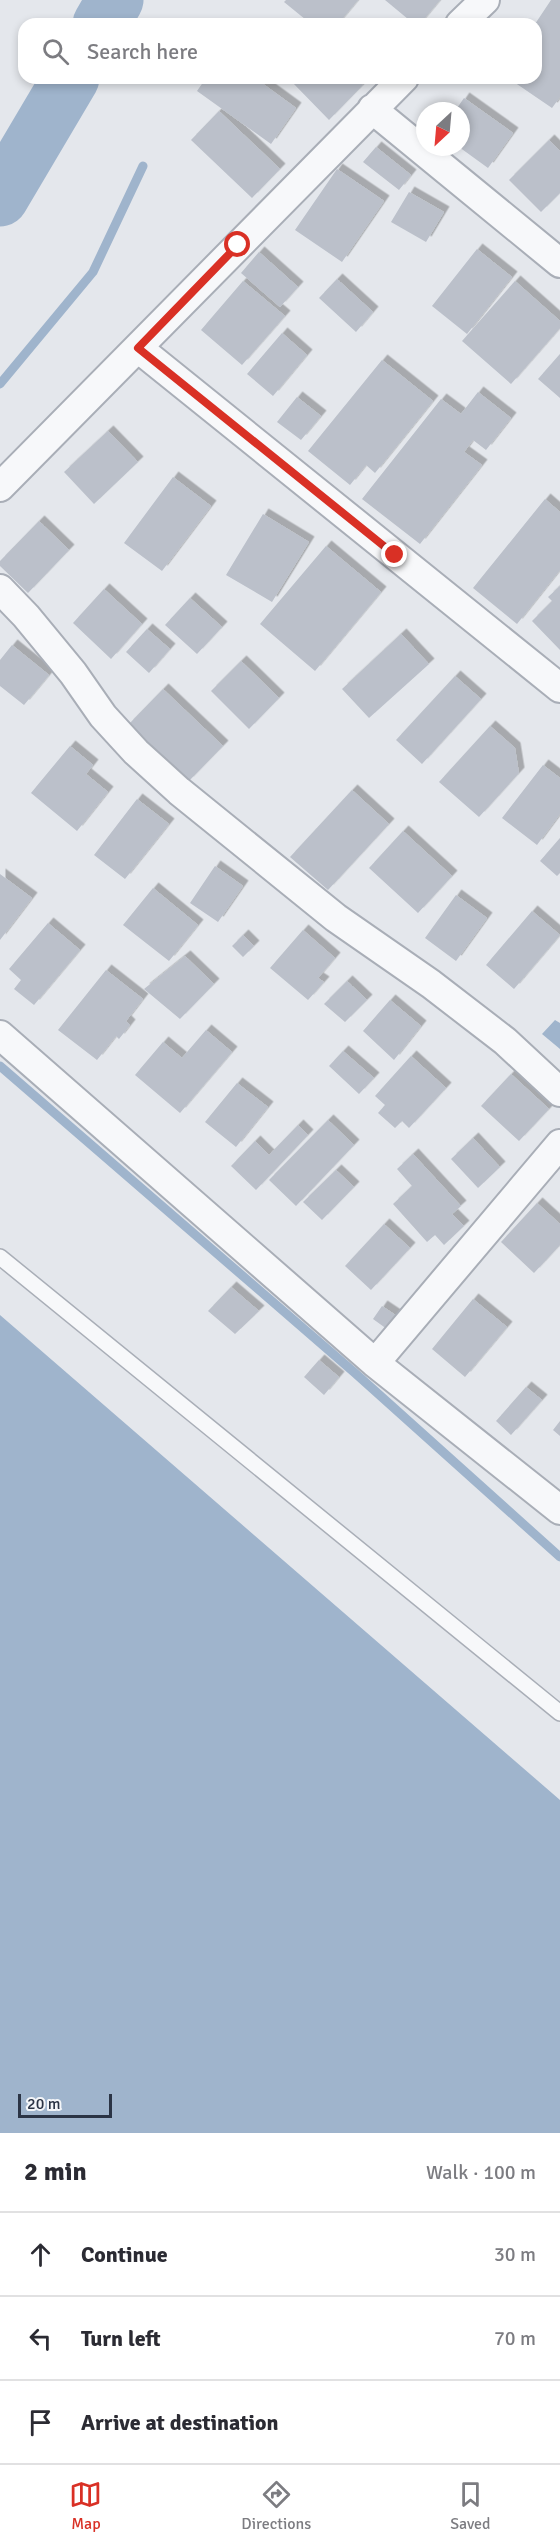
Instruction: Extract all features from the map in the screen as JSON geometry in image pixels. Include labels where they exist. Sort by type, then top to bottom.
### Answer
[{"type":"street","points":[[466,18],[485,0]]},
{"type":"street","points":[[0,487],[398,84]]},
{"type":"street","points":[[372,109],[560,263]]},
{"type":"street","points":[[138,348],[560,688]]},
{"type":"street","points":[[0,589],[26,616],[73,673],[104,716],[136,752],[336,918],[431,984],[505,1041],[560,1092]]},
{"type":"street","points":[[0,1035],[375,1363],[560,1510]]},
{"type":"street","points":[[375,1363],[560,1144]]},
{"type":"lane","points":[[0,1257],[560,1713]]},
{"type":"water","points":[[555,1020],[560,1023],[560,1049],[542,1034]]},
{"type":"water","points":[[0,1315],[560,1800],[560,2133],[0,2133]]},
{"type":"building","points":[[286,0],[358,0],[343,18],[304,18],[284,2]]},
{"type":"building","points":[[385,0],[440,0],[425,18],[407,18]]},
{"type":"building","points":[[551,0],[560,0],[560,97],[552,108],[517,84],[542,84],[542,18],[539,18]]},
{"type":"building","points":[[202,84],[263,84],[296,108],[271,144],[197,91]]},
{"type":"building","points":[[294,84],[363,85],[329,120]]},
{"type":"building","points":[[470,102],[513,133],[488,168],[470,155]]},
{"type":"building","points":[[219,111],[280,169],[252,198],[191,140]]},
{"type":"building","points":[[549,140],[560,151],[560,193],[541,212],[509,180]]},
{"type":"building","points":[[376,147],[411,175],[399,190],[363,162]]},
{"type":"building","points":[[337,169],[384,201],[342,262],[295,230]]},
{"type":"building","points":[[409,192],[444,212],[426,242],[391,222]]},
{"type":"building","points":[[477,249],[512,277],[467,334],[432,306]]},
{"type":"building","points":[[259,252],[298,287],[280,307],[241,273]]},
{"type":"building","points":[[337,279],[373,312],[356,332],[319,298]]},
{"type":"building","points":[[243,281],[285,316],[242,365],[201,330]]},
{"type":"building","points":[[515,281],[560,321],[560,328],[511,384],[462,341]]},
{"type":"building","points":[[282,333],[307,355],[273,396],[247,374]]},
{"type":"building","points":[[560,354],[560,398],[538,379]]},
{"type":"building","points":[[382,360],[433,401],[375,473],[366,465],[350,485],[308,451]]},
{"type":"building","points":[[478,392],[511,418],[486,450],[473,440],[464,452],[482,465],[420,544],[362,499],[441,399],[461,414]]},
{"type":"building","points":[[297,397],[321,416],[301,440],[277,422]]},
{"type":"building","points":[[108,431],[138,462],[94,504],[64,472]]},
{"type":"building","points":[[173,477],[211,506],[162,571],[124,543]]},
{"type":"building","points":[[545,499],[560,512],[560,570],[517,624],[473,588]]},
{"type":"building","points":[[263,514],[309,542],[272,602],[226,575]]},
{"type":"building","points":[[39,521],[69,550],[28,593],[0,566],[0,561]]},
{"type":"building","points":[[326,546],[381,592],[315,671],[260,624]]},
{"type":"building","points":[[560,586],[560,650],[532,621],[552,601],[548,597]]},
{"type":"building","points":[[104,589],[142,624],[111,659],[73,623]]},
{"type":"building","points":[[190,598],[222,627],[197,654],[165,625]]},
{"type":"building","points":[[147,629],[170,649],[149,673],[126,652]]},
{"type":"building","points":[[401,634],[429,664],[369,718],[342,689]]},
{"type":"building","points":[[12,645],[49,675],[24,705],[0,686],[0,660]]},
{"type":"building","points":[[241,661],[279,698],[249,729],[211,691]]},
{"type":"building","points":[[455,676],[481,699],[422,764],[396,740]]},
{"type":"building","points":[[163,689],[223,746],[188,782],[128,725]]},
{"type":"building","points":[[490,726],[515,748],[519,773],[479,817],[439,782]]},
{"type":"building","points":[[70,746],[93,765],[86,774],[108,792],[77,831],[31,793]]},
{"type":"building","points":[[543,765],[560,778],[560,814],[537,845],[502,818]]},
{"type":"building","points":[[352,790],[389,824],[328,890],[290,857]]},
{"type":"building","points":[[137,799],[169,824],[125,879],[94,855]]},
{"type":"building","points":[[403,831],[452,876],[418,913],[369,868]]},
{"type":"building","points":[[560,838],[560,873],[557,876],[540,861]]},
{"type":"building","points":[[215,866],[243,886],[218,922],[190,903]]},
{"type":"building","points":[[0,874],[32,898],[0,940]]},
{"type":"building","points":[[153,888],[198,925],[169,961],[123,925]]},
{"type":"building","points":[[456,895],[487,918],[456,961],[425,938]]},
{"type":"building","points":[[532,911],[560,935],[514,989],[486,965]]},
{"type":"building","points":[[48,923],[80,950],[34,1005],[14,989],[21,980],[9,969]]},
{"type":"building","points":[[303,930],[335,958],[318,978],[324,982],[308,1000],[270,968]]},
{"type":"building","points":[[243,935],[254,946],[243,957],[232,946]]},
{"type":"building","points":[[185,956],[214,984],[180,1019],[144,989]]},
{"type":"building","points":[[106,970],[143,999],[126,1021],[130,1025],[119,1039],[116,1036],[97,1060],[58,1030]]},
{"type":"building","points":[[347,981],[367,1000],[345,1022],[324,1004]]},
{"type":"building","points":[[390,1000],[421,1026],[394,1060],[363,1031]]},
{"type":"building","points":[[206,1030],[232,1052],[180,1113],[135,1075],[163,1042],[182,1058]]},
{"type":"building","points":[[343,1051],[374,1078],[359,1094],[329,1066]]},
{"type":"building","points":[[411,1056],[446,1088],[409,1128],[402,1121],[395,1128],[378,1113],[385,1105],[375,1096]]},
{"type":"building","points":[[511,1074],[549,1109],[519,1141],[481,1106]]},
{"type":"building","points":[[237,1083],[268,1107],[236,1147],[205,1122]]},
{"type":"building","points":[[328,1120],[354,1145],[296,1206],[269,1180]]},
{"type":"building","points":[[298,1125],[308,1135],[256,1190],[231,1166],[255,1141],[269,1155]]},
{"type":"building","points":[[473,1138],[500,1167],[478,1188],[451,1159]]},
{"type":"building","points":[[413,1154],[461,1206],[452,1214],[464,1226],[444,1245],[435,1235],[427,1242],[393,1204],[412,1186],[397,1169]]},
{"type":"building","points":[[336,1170],[354,1187],[322,1220],[303,1202]]},
{"type":"building","points":[[537,1203],[560,1224],[560,1245],[534,1273],[501,1242]]},
{"type":"building","points":[[384,1224],[410,1248],[371,1290],[345,1266]]},
{"type":"building","points":[[231,1287],[259,1311],[235,1334],[208,1311]]},
{"type":"building","points":[[473,1299],[507,1327],[465,1377],[432,1349]]},
{"type":"building","points":[[382,1306],[400,1318],[391,1332],[373,1319]]},
{"type":"building","points":[[319,1360],[339,1377],[324,1395],[304,1377]]},
{"type":"building","points":[[526,1387],[542,1400],[511,1435],[496,1421]]},
{"type":"building","points":[[560,1421],[560,1436],[553,1430]]},
{"type":"waterway","points":[[104,18],[115,0]]},
{"type":"waterway","points":[[0,198],[67,84]]},
{"type":"waterway","points":[[0,384],[93,272],[143,166]]},
{"type":"waterway","points":[[0,1066],[355,1373],[560,1557]]},
{"type":"route","points":[[238,245],[138,348],[395,555]]}]
